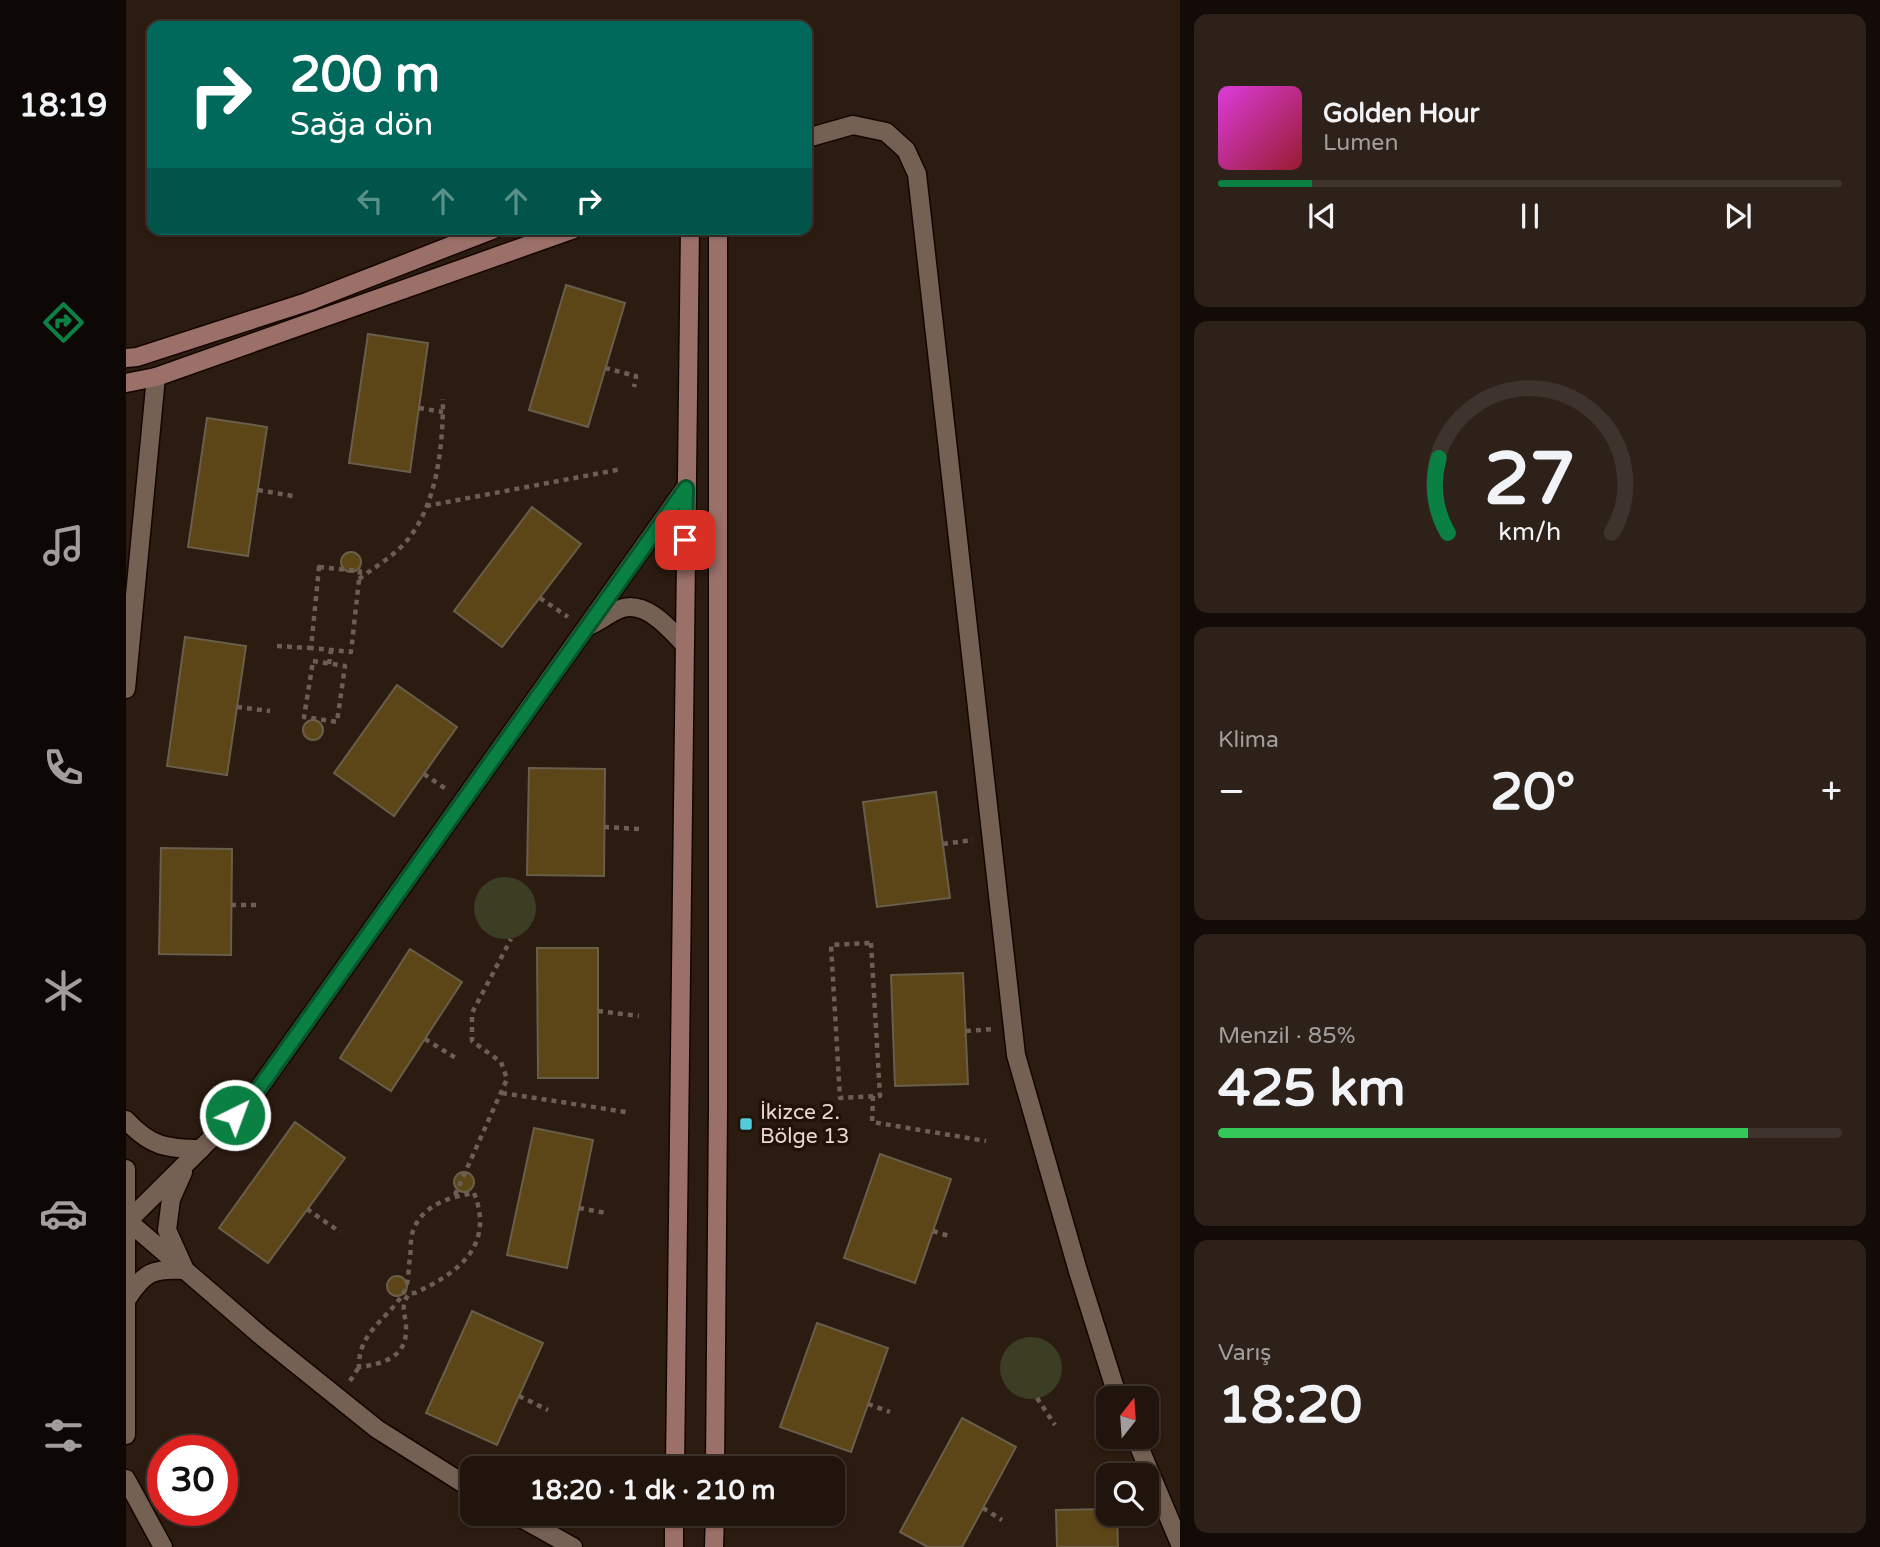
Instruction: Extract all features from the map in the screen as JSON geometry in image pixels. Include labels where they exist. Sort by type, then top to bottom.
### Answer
[{"type":"main road","points":[[126,358],[137,357],[307,302],[479,235]]},
{"type":"main road","points":[[126,383],[156,377],[557,235]]},
{"type":"main road","points":[[675,1456],[690,235]]},
{"type":"main road","points":[[715,1456],[718,235]]},
{"type":"main road","points":[[674,1526],[674,1547]]},
{"type":"main road","points":[[714,1547],[715,1526]]},
{"type":"street","points":[[812,137],[853,125],[886,132],[906,150],[917,174],[1016,1055],[1114,1386]]},
{"type":"street","points":[[126,690],[156,377]]},
{"type":"street","points":[[128,1221],[252,1098],[686,488]]},
{"type":"street","points":[[585,629],[623,607],[640,609],[662,620],[684,644]]},
{"type":"street","points":[[126,1121],[140,1135],[162,1147],[201,1149]]},
{"type":"street","points":[[185,1270],[167,1230],[171,1199],[187,1163]]},
{"type":"street","points":[[126,1169],[126,1435]]},
{"type":"street","points":[[128,1221],[265,1339],[377,1429],[460,1481]]},
{"type":"street","points":[[127,1299],[136,1284],[150,1272],[164,1269],[185,1270]]},
{"type":"street","points":[[1140,1449],[1180,1544]]},
{"type":"street","points":[[126,1479],[163,1547]]},
{"type":"street","points":[[535,1526],[573,1547]]},
{"type":"path","points":[[606,369],[636,376],[634,387]]},
{"type":"path","points":[[359,579],[396,552],[410,537],[425,506],[432,488],[443,430],[443,399]]},
{"type":"path","points":[[419,408],[443,412]]},
{"type":"path","points":[[425,506],[622,470]]},
{"type":"path","points":[[258,490],[293,496]]},
{"type":"path","points":[[277,646],[351,652],[360,571],[319,568],[311,648]]},
{"type":"path","points":[[540,598],[585,629]]},
{"type":"path","points":[[329,664],[331,650]]},
{"type":"path","points":[[313,661],[329,664],[345,666],[337,722],[304,717],[313,661]]},
{"type":"path","points":[[237,707],[270,711]]},
{"type":"path","points":[[604,827],[639,828]]},
{"type":"path","points":[[943,844],[992,838]]},
{"type":"path","points":[[231,905],[256,905]]},
{"type":"path","points":[[455,1196],[507,1079],[501,1062],[472,1041],[472,1013],[511,939]]},
{"type":"path","points":[[871,943],[880,1096],[873,1096],[840,1098],[831,945],[871,943]]},
{"type":"path","points":[[598,1011],[639,1016]]},
{"type":"path","points":[[425,1039],[459,1060]]},
{"type":"path","points":[[502,1093],[626,1112]]},
{"type":"path","points":[[873,1096],[872,1122],[986,1141]]},
{"type":"path","points":[[474,1193],[478,1205],[480,1229],[470,1255],[448,1276],[410,1293],[405,1299],[402,1306],[406,1329],[404,1342],[397,1356],[359,1367],[359,1357],[366,1340],[379,1320],[398,1302],[406,1287],[413,1231],[427,1210],[449,1196],[455,1196],[474,1193]]},
{"type":"path","points":[[579,1208],[606,1213]]},
{"type":"path","points":[[307,1209],[340,1232]]},
{"type":"path","points":[[933,1231],[951,1237]]},
{"type":"path","points":[[519,1396],[548,1410]]},
{"type":"path","points":[[1037,1398],[1055,1425]]},
{"type":"path","points":[[868,1404],[890,1412]]},
{"type":"path","points":[[983,1508],[1002,1520]]},
{"type":"green space","points":[[499,877],[511,877],[527,886],[534,896],[534,920],[527,930],[511,939],[499,939],[488,934],[479,925],[474,914],[474,902],[479,891],[488,882]]},
{"type":"green space","points":[[1025,1337],[1037,1337],[1053,1346],[1060,1356],[1060,1380],[1053,1390],[1037,1399],[1025,1399],[1014,1394],[1005,1385],[1000,1374],[1000,1362],[1005,1351],[1014,1342]]},
{"type":"building","points":[[566,285],[625,303],[588,427],[529,410]]},
{"type":"building","points":[[368,334],[428,343],[410,472],[349,463]]},
{"type":"building","points":[[207,418],[267,427],[248,556],[188,547]]},
{"type":"building","points":[[532,507],[581,544],[502,647],[454,611]]},
{"type":"building","points":[[351,552],[358,555],[361,562],[358,569],[351,572],[344,569],[341,562],[344,555]]},
{"type":"building","points":[[185,637],[246,646],[227,775],[167,766]]},
{"type":"building","points":[[397,685],[457,727],[394,816],[334,773]]},
{"type":"building","points":[[313,720],[320,723],[323,730],[320,737],[313,740],[306,737],[303,730],[306,723]]},
{"type":"building","points":[[529,768],[605,769],[604,876],[527,875]]},
{"type":"building","points":[[936,792],[950,898],[877,907],[863,802]]},
{"type":"building","points":[[161,848],[232,849],[231,955],[159,954]]},
{"type":"building","points":[[537,948],[598,948],[598,1078],[538,1078]]},
{"type":"building","points":[[410,949],[462,982],[391,1091],[340,1058]]},
{"type":"building","points":[[963,973],[968,1084],[895,1086],[891,975]]},
{"type":"building","points":[[295,1122],[345,1158],[268,1263],[219,1228]]},
{"type":"building","points":[[534,1128],[593,1140],[567,1268],[507,1255]]},
{"type":"building","points":[[880,1154],[951,1179],[915,1283],[844,1258]]},
{"type":"building","points":[[464,1172],[471,1175],[474,1182],[471,1189],[464,1192],[457,1189],[454,1182],[457,1175]]},
{"type":"building","points":[[397,1276],[404,1279],[407,1286],[404,1293],[397,1296],[390,1293],[387,1286],[390,1279]]},
{"type":"building","points":[[472,1311],[543,1343],[497,1445],[426,1413]]},
{"type":"building","points":[[817,1323],[888,1348],[851,1452],[780,1427]]},
{"type":"building","points":[[962,1418],[1016,1447],[962,1547],[928,1547],[900,1532]]},
{"type":"building","points":[[1096,1509],[1096,1526],[1117,1526],[1118,1547],[1057,1547],[1056,1510]]},
{"type":"place","name":"İkizce 2. Bölge 13","points":[[746,1124]]},
{"type":"route","points":[[235,1115],[252,1098],[686,488],[685,540]]}]
